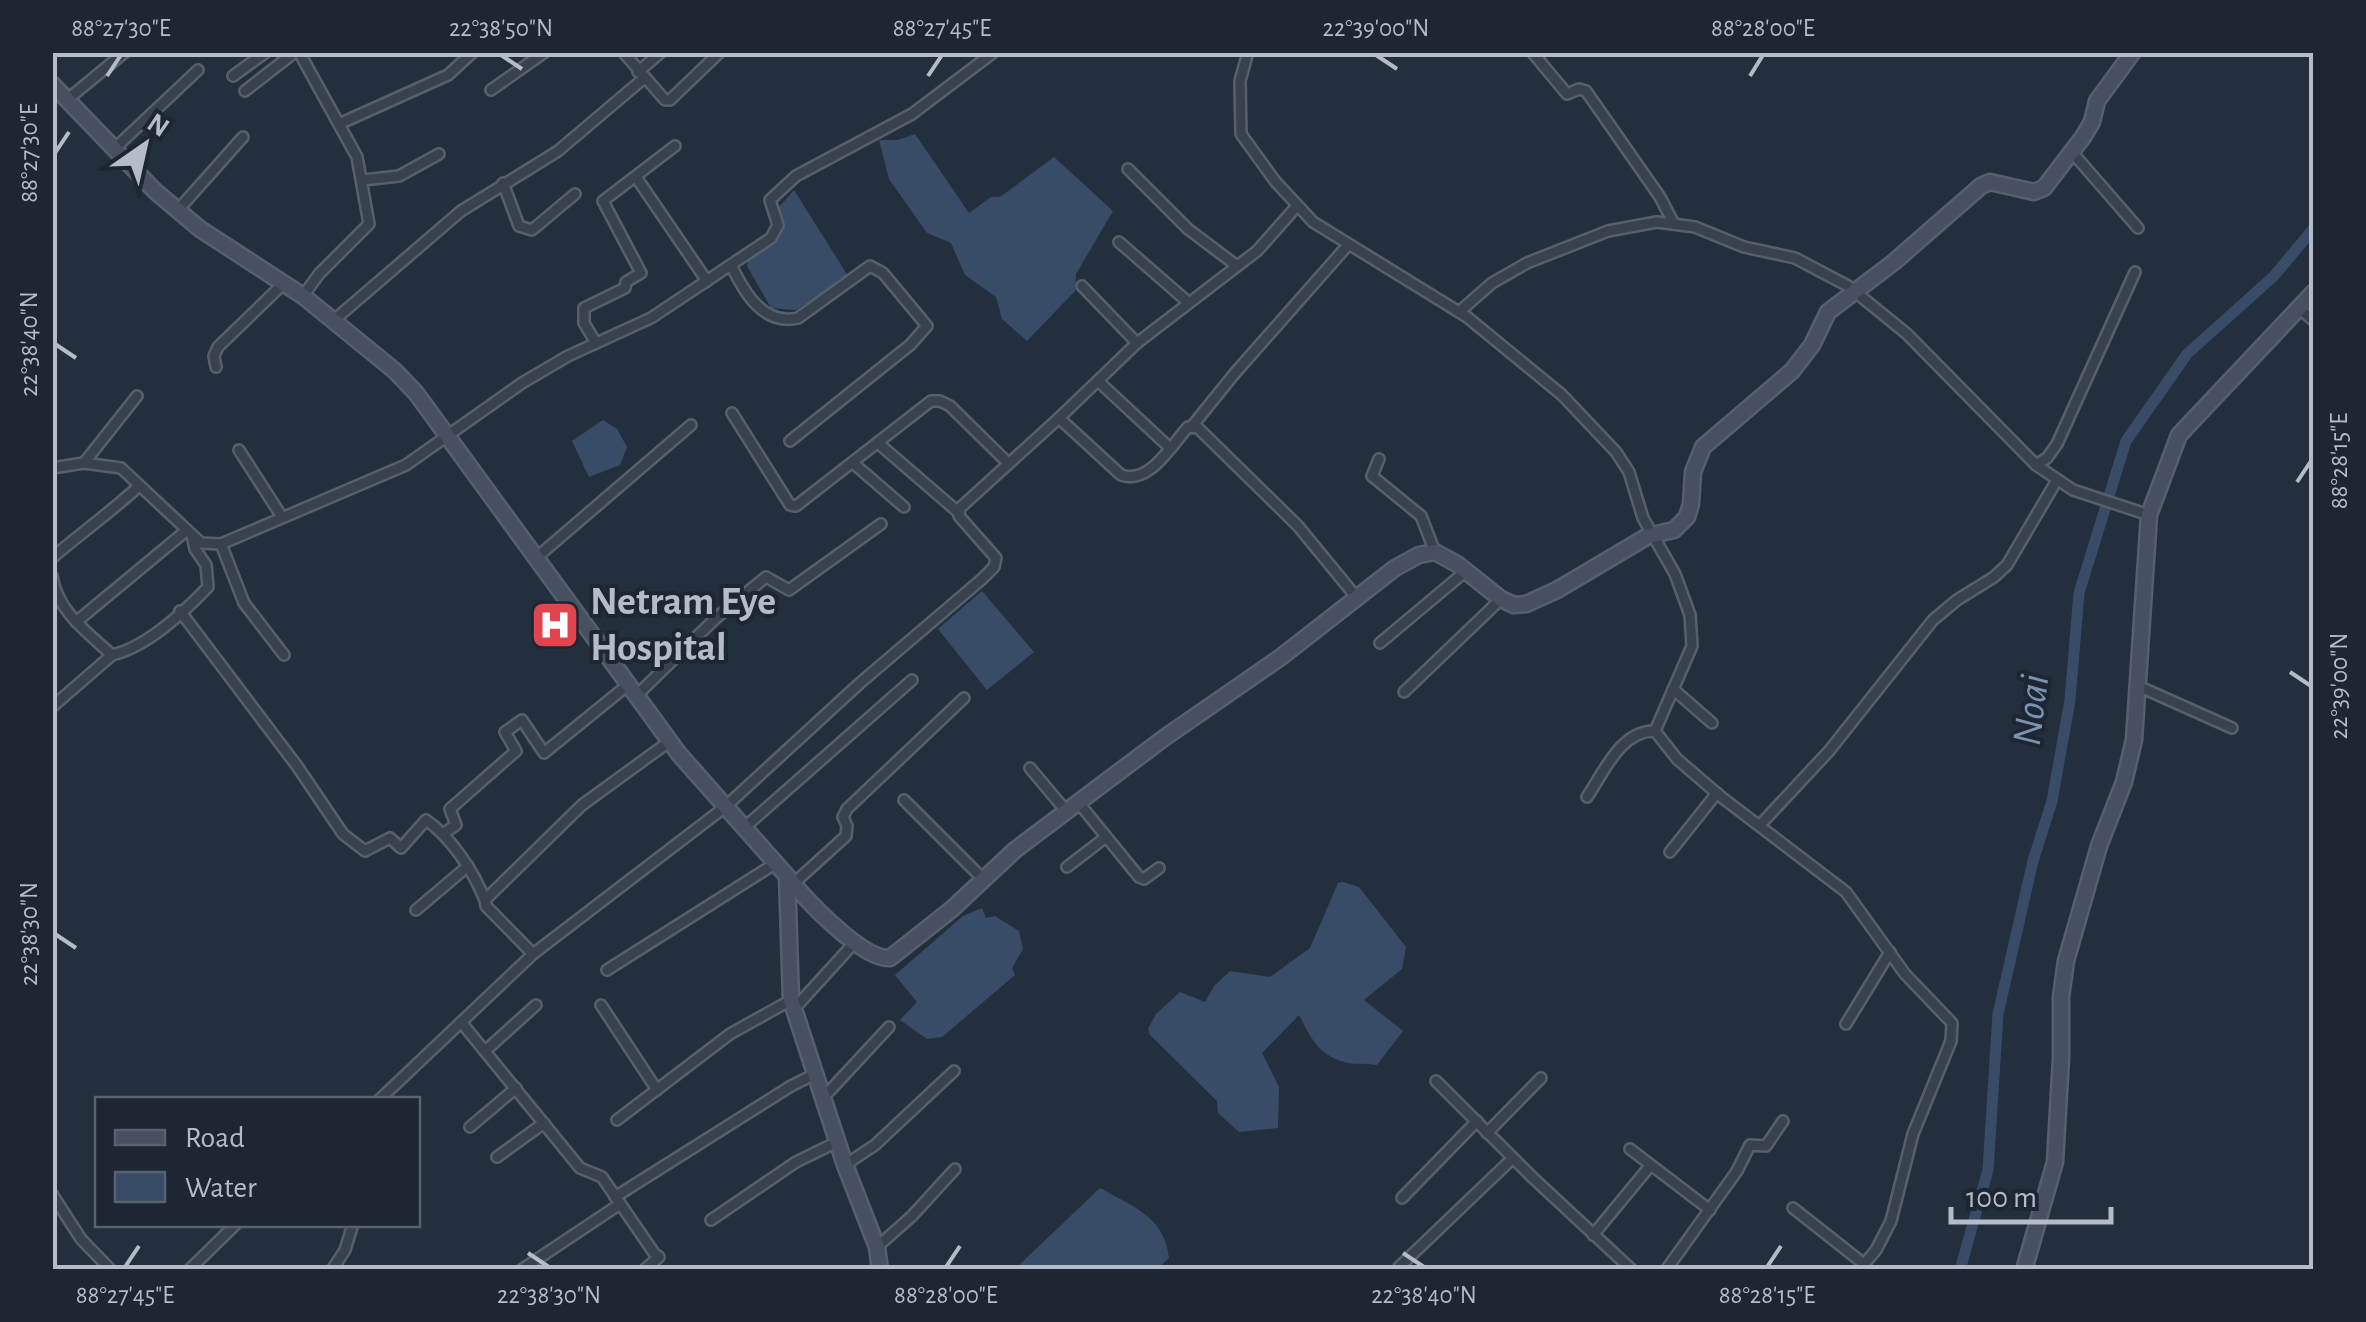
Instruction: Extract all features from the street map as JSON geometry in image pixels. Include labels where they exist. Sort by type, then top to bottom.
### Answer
[{"type":"street","points":[[68,99],[124,52]]},
{"type":"street","points":[[233,76],[266,52]]},
{"type":"street","points":[[339,124],[448,76],[473,52]]},
{"type":"street","points":[[491,90],[545,52]]},
{"type":"street","points":[[622,52],[665,100],[670,100],[715,54]]},
{"type":"street","points":[[333,321],[420,243],[503,184],[558,151],[641,76],[661,52]]},
{"type":"street","points":[[970,52],[980,64]]},
{"type":"street","points":[[52,468],[84,463],[121,468],[201,543],[220,544],[406,465],[522,383],[651,318],[772,238],[778,225],[770,200],[796,176],[912,114],[994,52]]},
{"type":"street","points":[[1248,52],[1240,81],[1241,134],[1275,182],[1312,222],[1459,312],[1562,395],[1616,452],[1629,472],[1642,518],[1675,574],[1690,615],[1692,646],[1655,731]]},
{"type":"street","points":[[1532,52],[1567,94],[1579,89],[1586,91],[1646,176],[1674,224]]},
{"type":"street","points":[[1379,459],[1372,476],[1420,516],[1434,552],[1466,571],[1501,600],[1514,605],[1526,604],[1557,590],[1654,536],[1674,530],[1687,517],[1692,504],[1693,472],[1702,447],[1792,371],[1812,344],[1828,312],[1894,262],[1981,186],[1990,182],[2034,192],[2044,188],[2092,122],[2097,101],[2134,52]]},
{"type":"street","points":[[246,91],[299,53],[357,157],[369,224],[319,274],[303,296]]},
{"type":"street","points":[[113,150],[198,70]]},
{"type":"street","points":[[52,84],[113,150],[200,229],[303,296],[395,371],[416,393],[670,741],[790,879],[872,955],[890,958],[1072,806],[1281,657],[1395,568],[1434,552]]},
{"type":"street","points":[[178,210],[243,137]]},
{"type":"street","points":[[596,343],[584,323],[584,308],[625,288],[626,282],[641,273],[603,200],[675,146]]},
{"type":"street","points":[[2071,151],[2138,228]]},
{"type":"street","points":[[363,180],[399,176],[439,154]]},
{"type":"street","points":[[1128,169],[1188,229],[1237,266]]},
{"type":"street","points":[[636,177],[707,281]]},
{"type":"street","points":[[503,184],[519,226],[525,230],[532,230],[576,194]]},
{"type":"street","points":[[958,512],[1137,343],[1237,266],[1298,206]]},
{"type":"street","points":[[1459,312],[1492,283],[1527,263],[1608,230],[1657,222],[1694,228],[1744,247],[1795,258],[1854,291],[1907,334],[2036,466],[2073,490],[2149,515]]},
{"type":"street","points":[[1119,242],[1189,302]]},
{"type":"street","points":[[1059,418],[1121,475],[1132,479],[1142,476],[1193,425],[1234,372],[1348,244]]},
{"type":"street","points":[[731,265],[747,296],[775,318],[788,320],[798,318],[870,266],[883,273],[927,326],[889,362],[790,441]]},
{"type":"street","points":[[2036,466],[2053,451],[2070,419],[2135,272]]},
{"type":"street","points":[[216,367],[214,356],[218,348],[284,284]]},
{"type":"street","points":[[1082,286],[1137,343]]},
{"type":"street","points":[[2024,1270],[2055,1162],[2062,1058],[2061,996],[2066,961],[2134,740],[2149,515],[2179,436],[2314,292]]},
{"type":"street","points":[[2300,309],[2314,321]]},
{"type":"street","points":[[1098,381],[1170,448]]},
{"type":"street","points":[[84,463],[136,396]]},
{"type":"street","points":[[732,412],[790,504],[800,504],[923,406],[940,400],[1008,463]]},
{"type":"street","points":[[536,558],[691,424]]},
{"type":"street","points":[[1193,425],[1298,526],[1357,598]]},
{"type":"street","points":[[381,1097],[533,954],[725,807],[994,566],[994,555],[958,512],[878,442]]},
{"type":"street","points":[[239,450],[282,516]]},
{"type":"street","points":[[853,463],[904,506]]},
{"type":"street","points":[[1760,824],[1829,751],[1933,620],[2007,565],[2058,480]]},
{"type":"street","points":[[52,558],[139,486]]},
{"type":"street","points":[[443,834],[456,824],[450,809],[516,752],[506,732],[522,720],[544,752],[633,690],[766,577],[789,590],[881,524]]},
{"type":"street","points":[[52,707],[112,655],[128,651],[208,587],[206,564],[190,533]]},
{"type":"street","points":[[76,622],[190,533]]},
{"type":"street","points":[[220,544],[244,603],[284,655]]},
{"type":"street","points":[[1380,643],[1466,571]]},
{"type":"street","points":[[52,576],[54,593],[76,622],[112,655]]},
{"type":"street","points":[[1404,692],[1501,600]]},
{"type":"street","points":[[180,611],[298,766],[343,834],[365,850],[390,838],[401,848],[426,820],[443,834],[468,866],[486,906],[533,954]]},
{"type":"street","points":[[744,827],[912,680]]},
{"type":"street","points":[[2138,686],[2232,728]]},
{"type":"street","points":[[1674,688],[1712,723]]},
{"type":"street","points":[[790,879],[846,836],[843,817],[847,809],[964,698]]},
{"type":"street","points":[[1655,731],[1677,759],[1718,794],[1846,892],[1905,974],[1952,1022],[1951,1041],[1912,1134],[1891,1221],[1876,1250],[1861,1267],[1793,1208]]},
{"type":"street","points":[[1587,797],[1628,739],[1636,733],[1655,731]]},
{"type":"street","points":[[485,900],[582,806],[670,741]]},
{"type":"street","points":[[1030,768],[1106,837],[1139,877],[1144,879],[1159,868]]},
{"type":"street","points":[[1670,852],[1718,794]]},
{"type":"street","points":[[904,800],[983,879]]},
{"type":"street","points":[[1067,868],[1106,837]]},
{"type":"street","points":[[607,970],[776,863]]},
{"type":"street","points":[[416,910],[468,866]]},
{"type":"street","points":[[790,879],[792,1005],[844,1165],[877,1248],[880,1270]]},
{"type":"street","points":[[616,1120],[730,1034],[792,1005],[855,942]]},
{"type":"street","points":[[1846,1024],[1890,952]]},
{"type":"street","points":[[486,1051],[536,1005]]},
{"type":"street","points":[[601,1005],[657,1090]]},
{"type":"street","points":[[461,1022],[580,1168],[599,1174],[659,1257],[644,1270]]},
{"type":"street","points":[[823,1098],[889,1027]]},
{"type":"street","points":[[844,1165],[875,1146],[954,1071]]},
{"type":"street","points":[[521,1270],[618,1200],[790,1086],[815,1074]]},
{"type":"street","points":[[1487,1132],[1541,1078]]},
{"type":"street","points":[[1436,1081],[1632,1270]]},
{"type":"street","points":[[470,1127],[516,1088]]},
{"type":"street","points":[[1666,1270],[1737,1172],[1750,1145],[1766,1146],[1783,1120]]},
{"type":"street","points":[[498,1158],[544,1122]]},
{"type":"street","points":[[1402,1198],[1476,1122]]},
{"type":"street","points":[[711,1220],[773,1176],[837,1142]]},
{"type":"street","points":[[1630,1149],[1710,1210]]},
{"type":"street","points":[[1399,1267],[1512,1158]]},
{"type":"street","points":[[1593,1235],[1650,1166]]},
{"type":"street","points":[[877,1248],[956,1169]]},
{"type":"street","points":[[52,1194],[81,1239],[111,1270]]},
{"type":"street","points":[[189,1270],[234,1227]]},
{"type":"street","points":[[332,1270],[346,1250],[352,1227]]},
{"type":"water","points":[[915,134],[969,213],[991,197],[1000,197],[1054,157],[1113,211],[1076,274],[1075,291],[1027,341],[1002,319],[996,297],[965,275],[951,243],[927,233],[889,179],[879,140],[898,140]]},
{"type":"water","points":[[794,190],[848,276],[796,310],[771,308],[747,266],[749,250],[776,228],[774,213]]},
{"type":"water","points":[[603,420],[617,429],[627,447],[620,465],[589,477],[572,441]]},
{"type":"water","points":[[982,591],[1034,652],[987,690],[938,629]]},
{"type":"water","points":[[1338,883],[1359,887],[1406,947],[1402,969],[1364,1000],[1403,1031],[1377,1065],[1348,1063],[1321,1049],[1299,1015],[1262,1053],[1279,1087],[1278,1128],[1239,1132],[1218,1113],[1217,1101],[1148,1029],[1156,1014],[1180,992],[1205,1002],[1214,986],[1230,971],[1270,977],[1310,948]]},
{"type":"water","points":[[982,908],[986,918],[995,916],[1019,931],[1023,949],[1012,968],[1015,975],[942,1037],[927,1039],[900,1020],[917,1002],[895,975],[963,916]]},
{"type":"water","points":[[1100,1188],[1135,1207],[1154,1223],[1169,1258],[1157,1269],[1015,1269]]},
{"type":"waterway","name":"Noai","points":[[1960,1270],[1988,1170],[1998,1014],[2033,861],[2052,801],[2070,700],[2079,593],[2126,441],[2187,354],[2274,276],[2314,228]]},
{"type":"place","name":"Netram Eye Hospital","points":[[555,625]]}]
